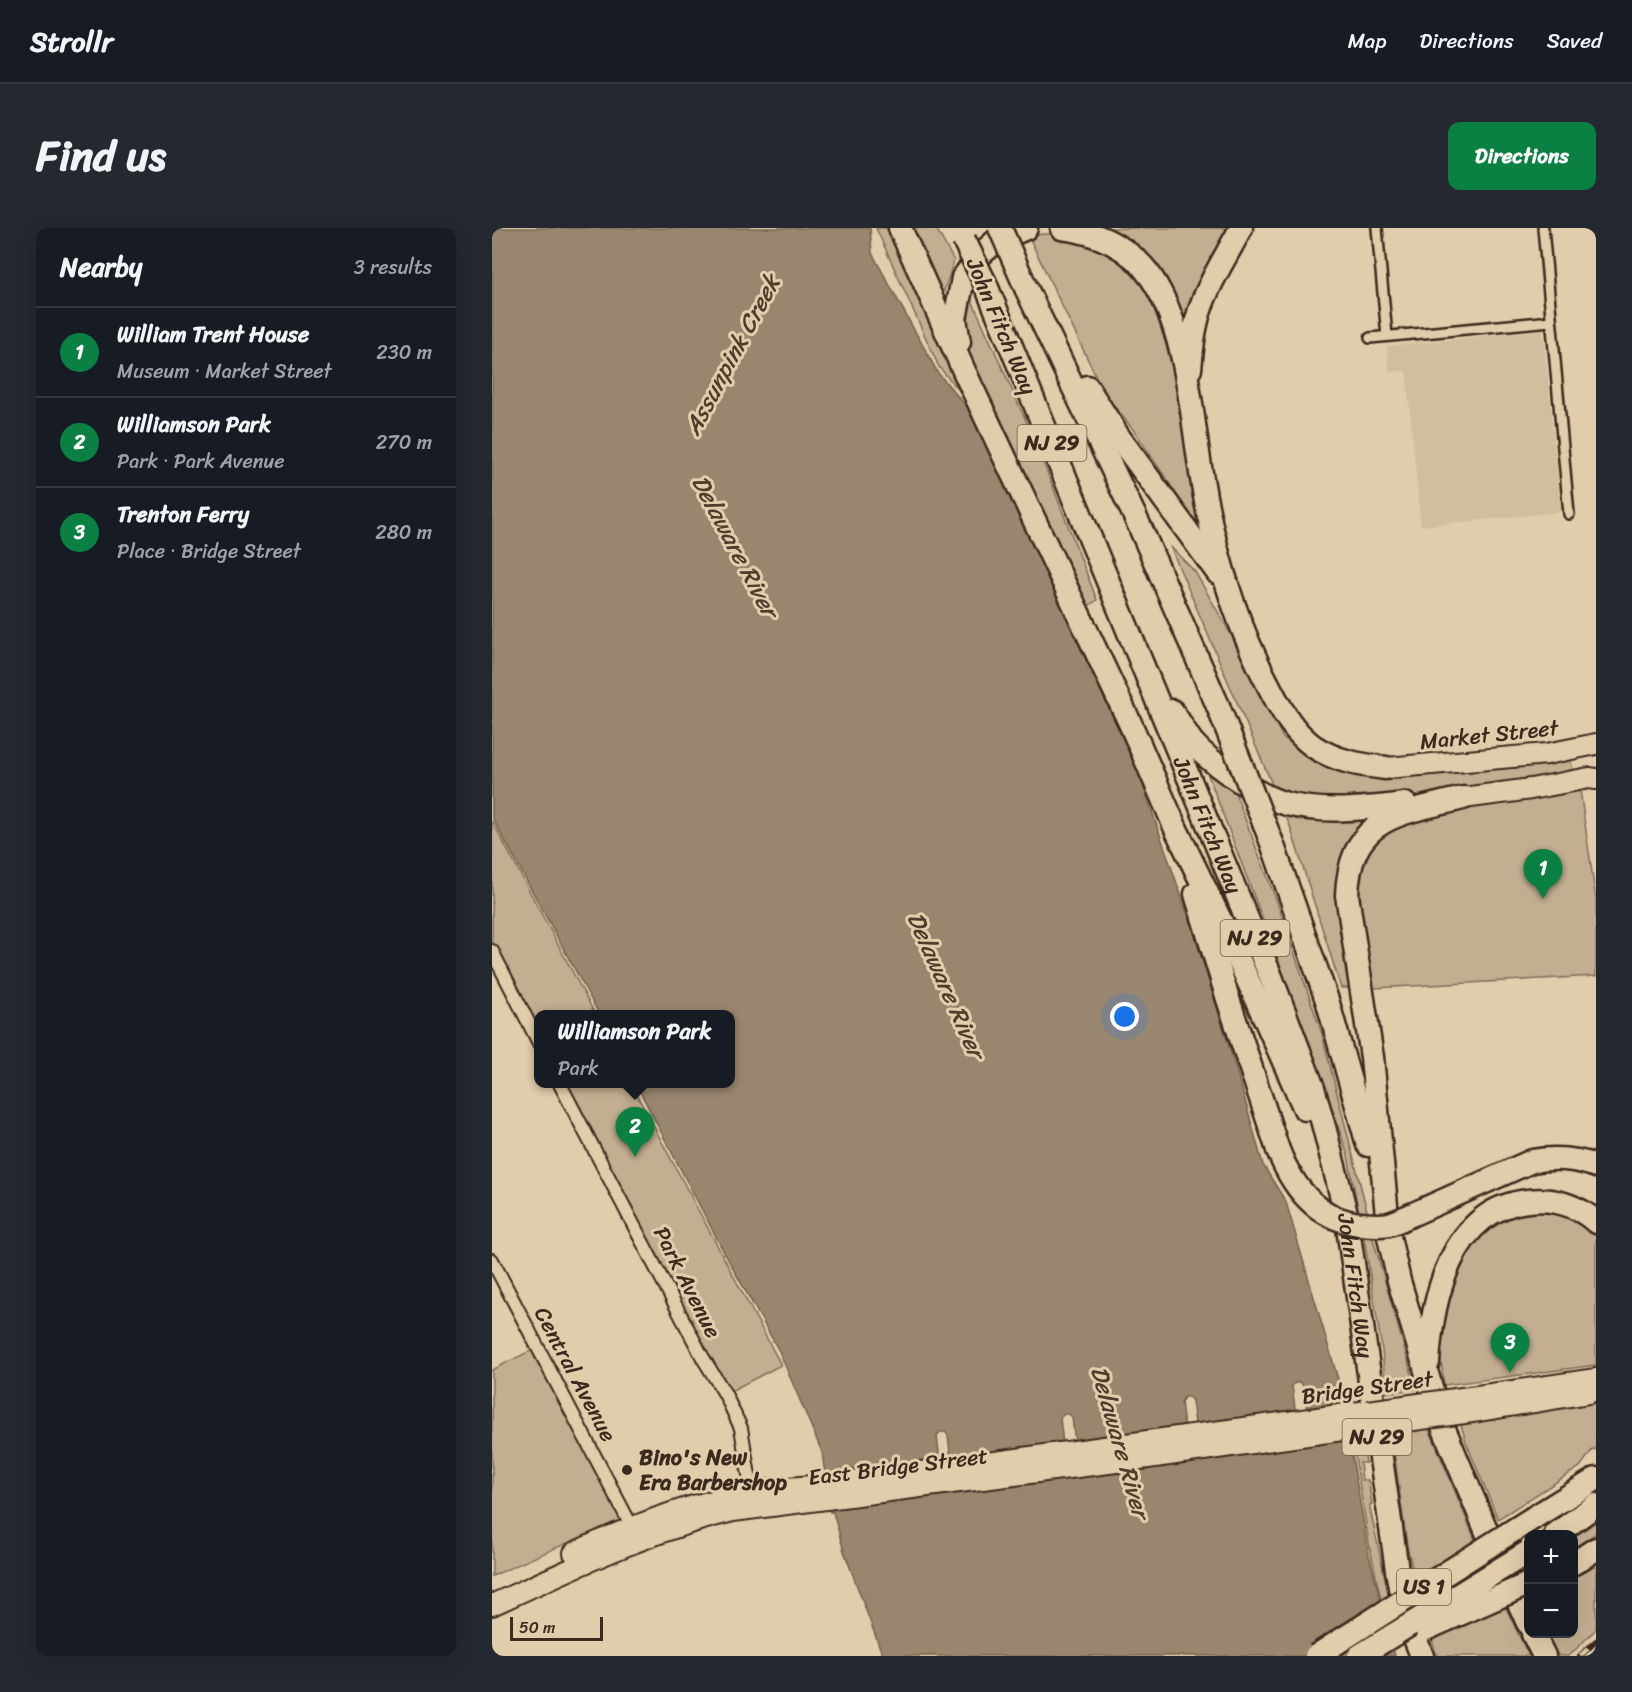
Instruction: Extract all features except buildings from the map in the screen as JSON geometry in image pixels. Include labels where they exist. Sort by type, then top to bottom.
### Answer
[{"type":"highway","points":[[900,228],[965,373],[1130,723],[1176,829],[1268,1022],[1346,1214]]},
{"type":"highway","name":"NJ 29","points":[[1000,228],[1140,527],[1218,706],[1272,843],[1328,1003],[1364,1127],[1399,1281],[1427,1376],[1443,1424],[1488,1537],[1524,1614]]},
{"type":"highway","points":[[1011,228],[1029,294],[1118,436],[1228,587]]},
{"type":"highway","points":[[965,373],[955,319],[963,278],[980,255],[996,241],[1026,228]]},
{"type":"highway","points":[[1062,228],[1094,234],[1108,241],[1135,259],[1148,273],[1161,294],[1173,327],[1188,383],[1201,476],[1214,539],[1228,587],[1259,668],[1285,717],[1294,729],[1313,746],[1338,759],[1386,768]]},
{"type":"highway","points":[[1188,383],[1192,347],[1202,304],[1213,278],[1242,228]]},
{"type":"highway","name":"John Fitch Way","points":[[961,234],[985,283],[1292,1029],[1324,1127],[1346,1214],[1404,1610],[1422,1656]]},
{"type":"highway","points":[[1144,669],[1192,742],[1226,772],[1270,799],[1305,807],[1349,810],[1463,798]]},
{"type":"highway","points":[[1389,1237],[1372,1058],[1347,895],[1348,881],[1355,853],[1371,829],[1394,815],[1463,798]]},
{"type":"highway","points":[[1176,829],[1228,999],[1278,1150],[1300,1192],[1322,1212],[1348,1223],[1390,1224],[1532,1161],[1568,1158],[1596,1166]]},
{"type":"highway","points":[[1427,1376],[1430,1336],[1441,1284],[1458,1246],[1473,1226],[1508,1205],[1535,1200],[1565,1204],[1596,1222]]},
{"type":"highway","points":[[1554,1506],[1596,1467]]},
{"type":"highway","name":"US 1","points":[[1316,1656],[1596,1479]]},
{"type":"highway","points":[[1562,1530],[1596,1505]]},
{"type":"highway","points":[[1578,1560],[1596,1548]]},
{"type":"highway","name":"US 1","points":[[1359,1656],[1524,1554]]},
{"type":"highway","points":[[1364,1656],[1524,1586]]},
{"type":"highway","points":[[1535,1638],[1544,1656]]},
{"type":"main road","name":"Market Street","points":[[1386,768],[1547,754],[1596,744]]},
{"type":"main road","points":[[1463,798],[1589,778],[1596,779]]},
{"type":"main road","name":"Bridge Street","points":[[1478,1404],[1596,1379]]},
{"type":"main road","name":"Bridge Street","points":[[1146,1450],[1478,1404],[1596,1392]]},
{"type":"main road","name":"East Bridge Street","points":[[492,1594],[698,1506],[826,1492],[1146,1450]]},
{"type":"main road","name":"East Bridge Street","points":[[492,1605],[635,1533]]},
{"type":"street","points":[[1377,228],[1387,336]]},
{"type":"street","points":[[1543,228],[1569,514]]},
{"type":"street","points":[[1370,338],[1551,321]]},
{"type":"street","points":[[492,951],[534,1033]]},
{"type":"street","name":"Park Avenue","points":[[563,1088],[741,1428],[753,1500]]},
{"type":"street","name":"Central Avenue","points":[[492,1260],[635,1533]]},
{"type":"shaded area","points":[[876,228],[892,228],[971,404],[939,367]]},
{"type":"shaded area","points":[[908,228],[936,228],[954,261],[941,300]]},
{"type":"shaded area","points":[[1103,228],[1230,228],[1181,323]]},
{"type":"shaded area","points":[[1069,233],[1113,252],[1151,297],[1174,372],[1203,534],[1135,432],[1105,395],[1028,235]]},
{"type":"shaded area","points":[[966,287],[1035,441],[1097,600],[1087,607],[988,399],[960,329]]},
{"type":"shaded area","points":[[1543,330],[1561,512],[1421,526],[1406,371],[1389,372],[1387,346]]},
{"type":"shaded area","points":[[1170,546],[1195,572],[1245,659],[1283,738],[1320,759],[1569,757],[1580,790],[1596,900],[1596,976],[1341,988],[1290,826]]},
{"type":"shaded area","points":[[1209,771],[1234,790],[1277,902],[1322,1034],[1368,1215],[1359,1214],[1348,1156],[1336,1120],[1207,772]]},
{"type":"shaded area","points":[[492,821],[593,1010],[534,1010],[534,1028],[492,948]]},
{"type":"shaded area","points":[[565,1088],[633,1088],[781,1365],[725,1394]]},
{"type":"shaded area","points":[[1551,1207],[1596,1229],[1596,1365],[1444,1385],[1438,1338],[1458,1258],[1491,1220]]},
{"type":"shaded area","points":[[1363,1231],[1371,1232],[1416,1389],[1386,1393],[1382,1350]]},
{"type":"shaded area","points":[[538,1347],[622,1519],[492,1576],[492,1370]]},
{"type":"shaded area","points":[[1596,1400],[1596,1450],[1593,1449],[1580,1467],[1498,1519],[1461,1425],[1485,1416]]},
{"type":"shaded area","points":[[1427,1424],[1476,1542],[1415,1580],[1407,1546],[1391,1430]]},
{"type":"shaded area","points":[[1362,1435],[1366,1463],[1360,1463],[1362,1480],[1368,1480],[1372,1504],[1370,1504],[1370,1509],[1389,1596],[1381,1600],[1353,1445],[1354,1436]]},
{"type":"shaded area","points":[[1596,1522],[1596,1533],[1578,1545],[1578,1534]]},
{"type":"shaded area","points":[[1596,1561],[1596,1629],[1569,1656],[1559,1656],[1548,1638],[1578,1638],[1578,1571]]},
{"type":"shaded area","points":[[1504,1604],[1529,1656],[1437,1656],[1430,1635]]},
{"type":"water","points":[[492,228],[870,228],[872,253],[938,373],[971,412],[990,440],[1139,774],[1192,927],[1263,1165],[1286,1202],[1340,1386],[1369,1555],[1395,1656],[883,1656],[844,1551],[833,1512],[830,1512],[822,1452],[779,1351],[638,1088],[735,1088],[735,1010],[597,1010],[492,817]],"holes":[[[1296,1382],[1304,1386],[1311,1444],[1300,1445],[1292,1386]],[[1184,1397],[1189,1397],[1192,1401],[1200,1459],[1188,1461],[1181,1402]],[[1064,1414],[1072,1417],[1079,1476],[1067,1477],[1060,1418]],[[940,1432],[948,1435],[955,1494],[944,1495],[937,1436]]]},
{"type":"railway","points":[[1580,1656],[1596,1641]]},
{"type":"place","name":"William Trent House","points":[[1543,899]]},
{"type":"place","name":"Williamson Park","points":[[635,1157]]},
{"type":"place","name":"Trenton Ferry","points":[[1510,1373]]},
{"type":"place","name":"Bino's New Era Barbershop","points":[[627,1470]]},
{"type":"water label","name":"Assunpink Creek","points":[[732,355]]},
{"type":"water label","name":"Delaware River","points":[[735,546]]},
{"type":"water label","name":"Delaware River","points":[[946,985]]},
{"type":"water label","name":"Delaware River","points":[[1120,1442]]}]
